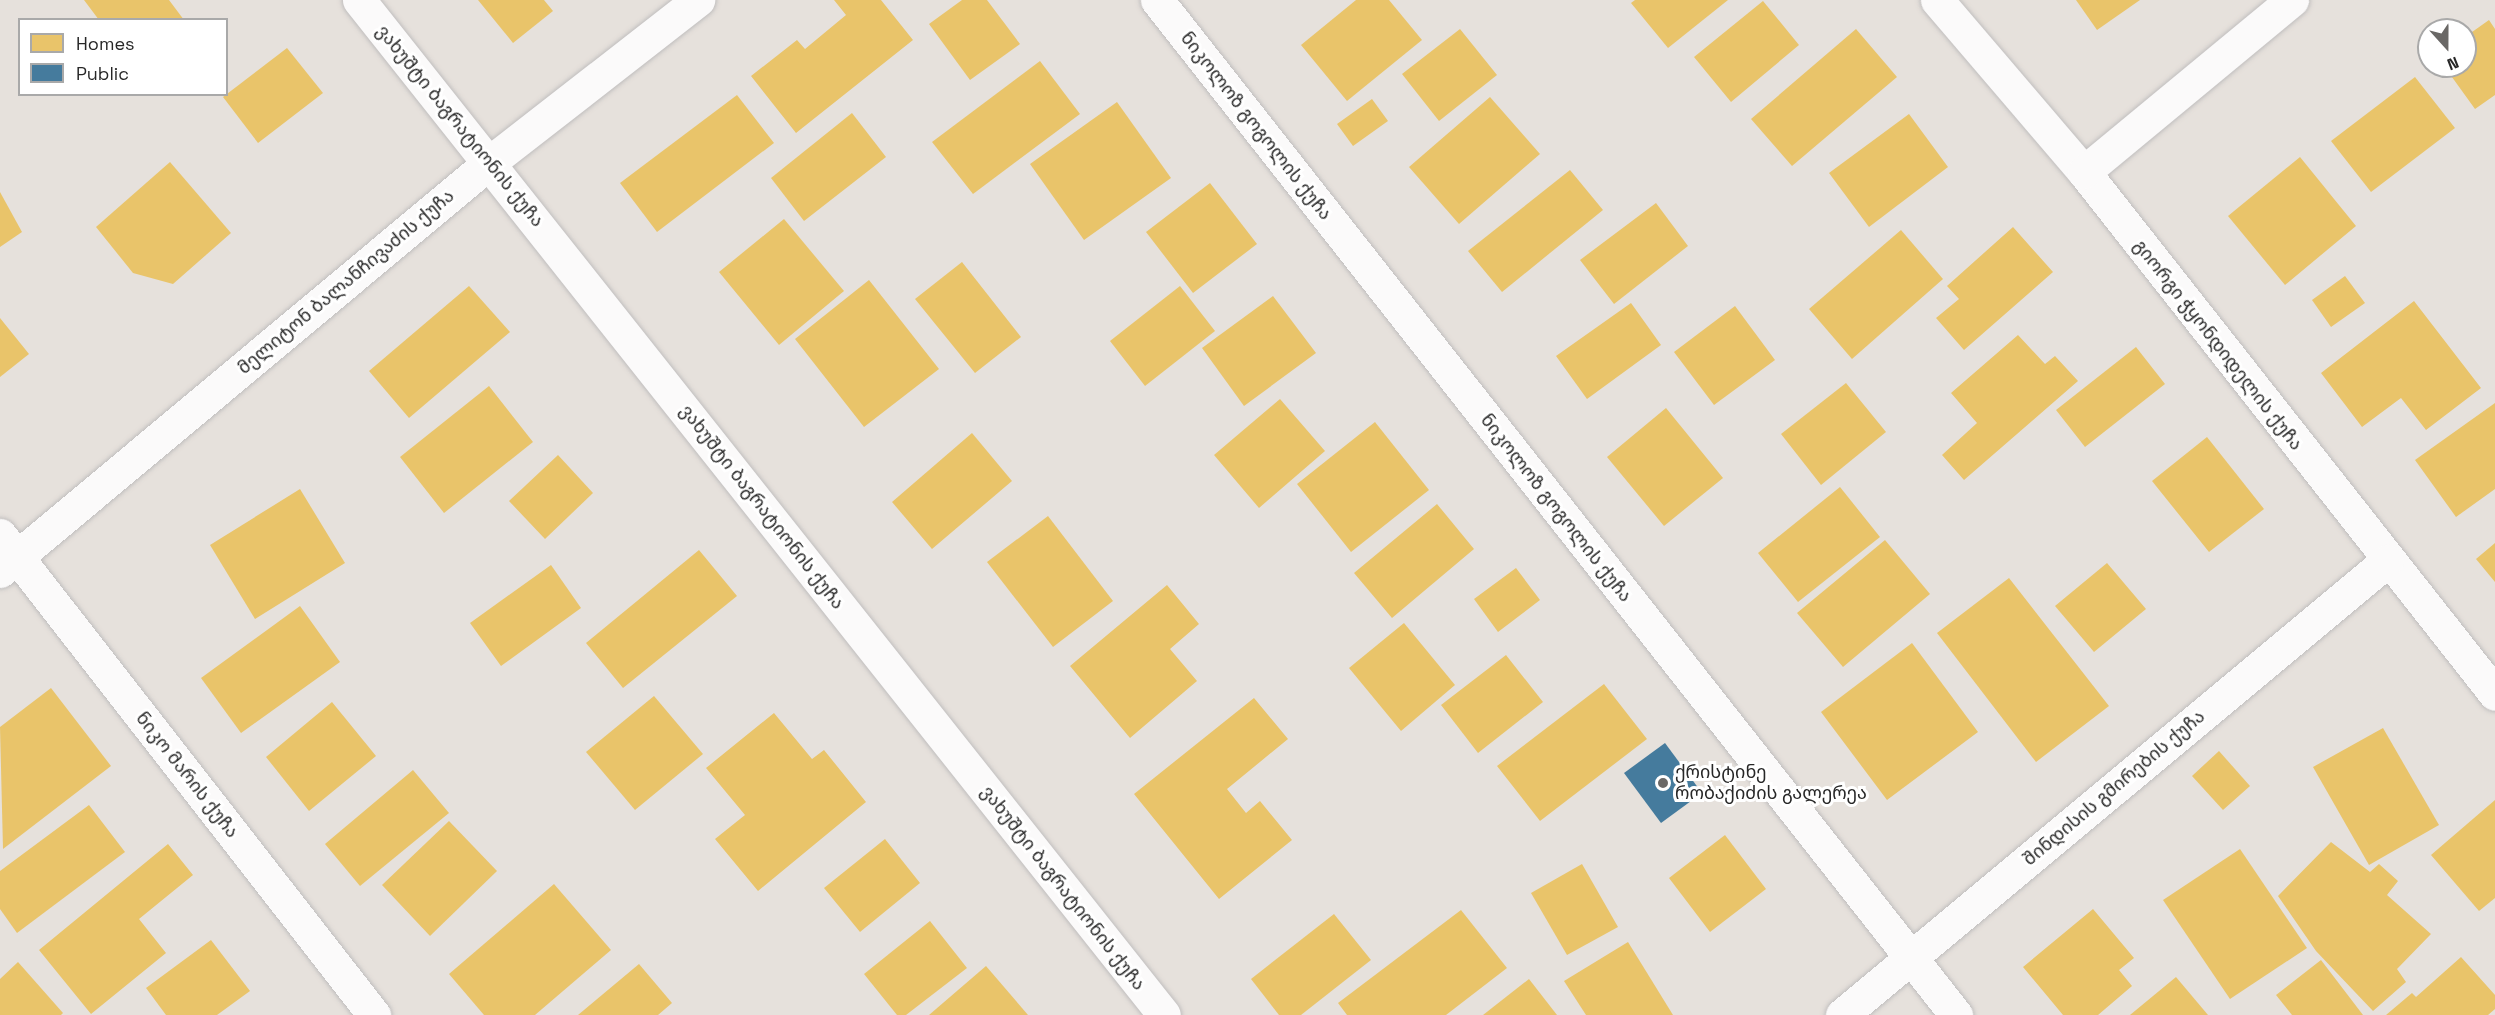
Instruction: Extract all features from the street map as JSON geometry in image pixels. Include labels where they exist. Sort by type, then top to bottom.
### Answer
[{"type":"street","name":"ვახუშტი ბაგრატიონის ქუჩა","points":[[360,0],[1164,1015]]},
{"type":"street","name":"მელიტონ ბალანჩივაძის ქუჩა","points":[[6,554],[490,162],[698,0]]},
{"type":"street","name":"ნიკოლოზ გოგოლის ქუჩა","points":[[1157,0],[1956,1015]]},
{"type":"street","name":"გიორგი ჭყონდიდელის ქუჩა","points":[[1936,0],[2084,172],[2387,561],[2495,694]]},
{"type":"street","points":[[2084,172],[2292,0]]},
{"type":"street","name":"ნიკო მარის ქუჩა","points":[[6,554],[374,1015]]},
{"type":"street","name":"შინდისის გმირების ქუჩა","points":[[1842,1015],[2387,561]]},
{"type":"building: Homes","points":[[84,0],[169,0],[182,18],[98,18]]},
{"type":"building: Homes","points":[[478,0],[544,0],[553,11],[513,43]]},
{"type":"building: Homes","points":[[834,0],[881,0],[913,40],[796,133],[751,76],[797,40],[805,49],[846,15]]},
{"type":"building: Homes","points":[[962,0],[987,0],[1020,44],[970,80],[929,24]]},
{"type":"building: Homes","points":[[1356,0],[1389,0],[1422,40],[1347,101],[1301,45]]},
{"type":"building: Homes","points":[[1635,0],[1728,0],[1668,48],[1631,3]]},
{"type":"building: Homes","points":[[2076,0],[2140,0],[2097,30]]},
{"type":"building: Homes","points":[[1763,1],[1799,45],[1731,102],[1694,57]]},
{"type":"building: Homes","points":[[2489,20],[2495,29],[2495,95],[2475,109],[2453,78],[2477,78],[2477,28]]},
{"type":"building: Homes","points":[[1460,29],[1497,75],[1439,121],[1402,74]]},
{"type":"building: Homes","points":[[1856,29],[1897,77],[1792,166],[1751,119]]},
{"type":"building: Homes","points":[[287,48],[323,93],[258,143],[223,97],[228,96],[228,93]]},
{"type":"building: Homes","points":[[1040,61],[1080,114],[973,194],[932,142]]},
{"type":"building: Homes","points":[[2415,77],[2455,128],[2371,192],[2331,141]]},
{"type":"building: Homes","points":[[737,95],[774,143],[657,232],[620,183]]},
{"type":"building: Homes","points":[[1490,97],[1540,154],[1459,224],[1409,167]]},
{"type":"building: Homes","points":[[1372,99],[1388,121],[1353,146],[1337,124]]},
{"type":"building: Homes","points":[[1117,102],[1171,178],[1084,240],[1030,164]]},
{"type":"building: Homes","points":[[852,113],[886,157],[804,221],[771,178]]},
{"type":"building: Homes","points":[[1909,114],[1948,167],[1869,227],[1829,173]]},
{"type":"building: Homes","points":[[2300,157],[2356,226],[2285,285],[2228,216]]},
{"type":"building: Homes","points":[[170,162],[231,233],[173,284],[133,273],[96,227]]},
{"type":"building: Homes","points":[[1570,170],[1603,210],[1502,292],[1468,251]]},
{"type":"building: Homes","points":[[1210,183],[1257,244],[1193,293],[1146,232]]},
{"type":"building: Homes","points":[[0,192],[22,232],[0,247]]},
{"type":"building: Homes","points":[[1656,203],[1688,246],[1614,304],[1580,260]]},
{"type":"building: Homes","points":[[784,219],[844,291],[779,345],[719,272]]},
{"type":"building: Homes","points":[[2013,227],[2053,272],[1964,350],[1936,318],[1959,299],[1947,286]]},
{"type":"building: Homes","points":[[1901,230],[1943,279],[1852,359],[1809,309]]},
{"type":"building: Homes","points":[[962,262],[1021,337],[975,373],[915,299]]},
{"type":"building: Homes","points":[[2345,276],[2365,303],[2331,327],[2312,300]]},
{"type":"building: Homes","points":[[869,280],[939,369],[864,427],[795,339]]},
{"type":"building: Homes","points":[[469,286],[510,332],[409,418],[369,371]]},
{"type":"building: Homes","points":[[1180,286],[1215,331],[1145,386],[1110,341]]},
{"type":"building: Homes","points":[[1273,296],[1316,353],[1244,406],[1202,348]]},
{"type":"building: Homes","points":[[2414,301],[2481,388],[2426,430],[2401,398],[2362,427],[2321,373]]},
{"type":"building: Homes","points":[[1631,303],[1661,345],[1587,399],[1556,356]]},
{"type":"building: Homes","points":[[1735,306],[1775,360],[1714,405],[1674,352]]},
{"type":"building: Homes","points":[[0,318],[29,354],[0,377]]},
{"type":"building: Homes","points":[[2018,335],[2045,364],[2055,356],[2078,381],[1964,480],[1942,455],[1977,423],[1951,393]]},
{"type":"building: Homes","points":[[2136,347],[2165,384],[2085,447],[2056,410]]},
{"type":"building: Homes","points":[[1846,383],[1886,432],[1821,485],[1781,434]]},
{"type":"building: Homes","points":[[489,386],[533,442],[444,513],[400,457]]},
{"type":"building: Homes","points":[[1280,399],[1325,451],[1259,508],[1214,455]]},
{"type":"building: Homes","points":[[2495,403],[2495,489],[2456,517],[2415,460]]},
{"type":"building: Homes","points":[[1666,408],[1723,478],[1664,526],[1607,457]]},
{"type":"building: Homes","points":[[1375,422],[1429,490],[1351,552],[1297,484]]},
{"type":"building: Homes","points":[[972,433],[1012,481],[932,549],[892,502]]},
{"type":"building: Homes","points":[[2207,437],[2264,509],[2209,552],[2152,481]]},
{"type":"building: Homes","points":[[558,455],[593,493],[545,539],[509,501]]},
{"type":"building: Homes","points":[[1840,487],[1880,537],[1798,602],[1758,553]]},
{"type":"building: Homes","points":[[300,489],[345,563],[255,619],[210,545]]},
{"type":"building: Homes","points":[[1437,504],[1474,549],[1392,618],[1354,573]]},
{"type":"building: Homes","points":[[1048,516],[1113,601],[1053,647],[987,562]]},
{"type":"building: Homes","points":[[1885,540],[1930,594],[1843,667],[1797,613]]},
{"type":"building: Homes","points":[[2495,543],[2495,582],[2476,559]]},
{"type":"building: Homes","points":[[699,550],[737,596],[623,688],[586,643]]},
{"type":"building: Homes","points":[[2107,563],[2146,609],[2094,652],[2055,606]]},
{"type":"building: Homes","points":[[551,565],[581,608],[501,666],[470,623]]},
{"type":"building: Homes","points":[[1516,568],[1540,600],[1498,632],[1474,599]]},
{"type":"building: Homes","points":[[2009,578],[2109,706],[2036,762],[1937,633]]},
{"type":"building: Homes","points":[[1167,585],[1199,624],[1170,649],[1197,681],[1130,738],[1070,666]]},
{"type":"building: Homes","points":[[300,606],[340,662],[241,733],[201,678]]},
{"type":"building: Homes","points":[[1404,623],[1455,685],[1401,731],[1349,668]]},
{"type":"building: Homes","points":[[1912,643],[1978,732],[1887,800],[1821,712]]},
{"type":"building: Homes","points":[[1506,655],[1543,702],[1478,753],[1441,705]]},
{"type":"building: Homes","points":[[1604,684],[1647,739],[1540,821],[1497,766]]},
{"type":"building: Homes","points":[[51,688],[111,766],[3,849],[0,727]]},
{"type":"building: Homes","points":[[654,696],[703,754],[635,810],[586,752]]},
{"type":"building: Homes","points":[[1254,698],[1288,739],[1227,789],[1246,813],[1260,801],[1292,840],[1219,899],[1134,794]]},
{"type":"building: Homes","points":[[332,702],[376,756],[309,811],[266,757]]},
{"type":"building: Homes","points":[[774,713],[812,759],[824,750],[866,802],[758,891],[715,839],[745,815],[706,768]]},
{"type":"building: Homes","points":[[2383,728],[2439,825],[2369,865],[2313,767]]},
{"type":"building: Homes","points":[[2219,751],[2250,786],[2223,810],[2192,776]]},
{"type":"building: Homes","points":[[413,770],[449,813],[360,886],[325,844]]},
{"type":"building: Homes","points":[[2495,800],[2495,898],[2479,911],[2431,855]]},
{"type":"building: Homes","points":[[89,805],[125,852],[17,933],[0,909],[0,871]]},
{"type":"building: Homes","points":[[449,821],[497,871],[430,936],[382,885]]},
{"type":"building: Homes","points":[[1725,835],[1766,889],[1710,932],[1669,878]]},
{"type":"building: Homes","points":[[885,839],[920,883],[860,932],[824,888]]},
{"type":"building: Homes","points":[[2331,842],[2370,872],[2379,864],[2398,881],[2387,895],[2431,934],[2397,969],[2406,982],[2373,1011],[2316,951],[2278,896]]},
{"type":"building: Homes","points":[[168,844],[193,875],[139,919],[166,953],[91,1014],[39,950]]},
{"type":"building: Homes","points":[[2240,849],[2307,948],[2230,999],[2163,900]]},
{"type":"building: Homes","points":[[1582,864],[1618,927],[1567,955],[1531,893]]},
{"type":"building: Homes","points":[[554,884],[611,950],[535,1015],[484,1015],[449,974]]},
{"type":"building: Homes","points":[[2093,909],[2134,958],[2119,970],[2132,986],[2098,1015],[2063,1015],[2023,967]]},
{"type":"building: Homes","points":[[1461,910],[1507,968],[1446,1015],[1347,1015],[1338,1003]]},
{"type":"building: Homes","points":[[1334,914],[1371,960],[1301,1015],[1279,1015],[1251,979]]},
{"type":"building: Homes","points":[[930,921],[967,968],[906,1015],[897,1015],[864,974]]},
{"type":"building: Homes","points":[[211,940],[250,991],[217,1015],[166,1015],[146,988]]},
{"type":"building: Homes","points":[[1628,942],[1673,1015],[1586,1015],[1564,981]]},
{"type":"building: Homes","points":[[2461,957],[2495,995],[2495,1009],[2488,1015],[2386,1015],[2412,993],[2416,997]]},
{"type":"building: Homes","points":[[2321,960],[2363,1015],[2292,1015],[2276,995]]},
{"type":"building: Homes","points":[[18,962],[63,1013],[61,1015],[0,1015],[0,979]]},
{"type":"building: Homes","points":[[639,964],[672,1003],[658,1015],[578,1015]]},
{"type":"building: Homes","points":[[986,966],[1028,1015],[929,1015]]},
{"type":"building: Homes","points":[[2176,977],[2208,1015],[2130,1015]]},
{"type":"building: Homes","points":[[1529,979],[1557,1015],[1483,1015]]},
{"type":"building: Public","name":"ქრისტინე რობაქიძის გალერეა","points":[[1665,743],[1702,793],[1661,823],[1624,773]]},
{"type":"place","name":"ქრისტინე რობაქიძის გალერეა","points":[[1663,783]]}]
